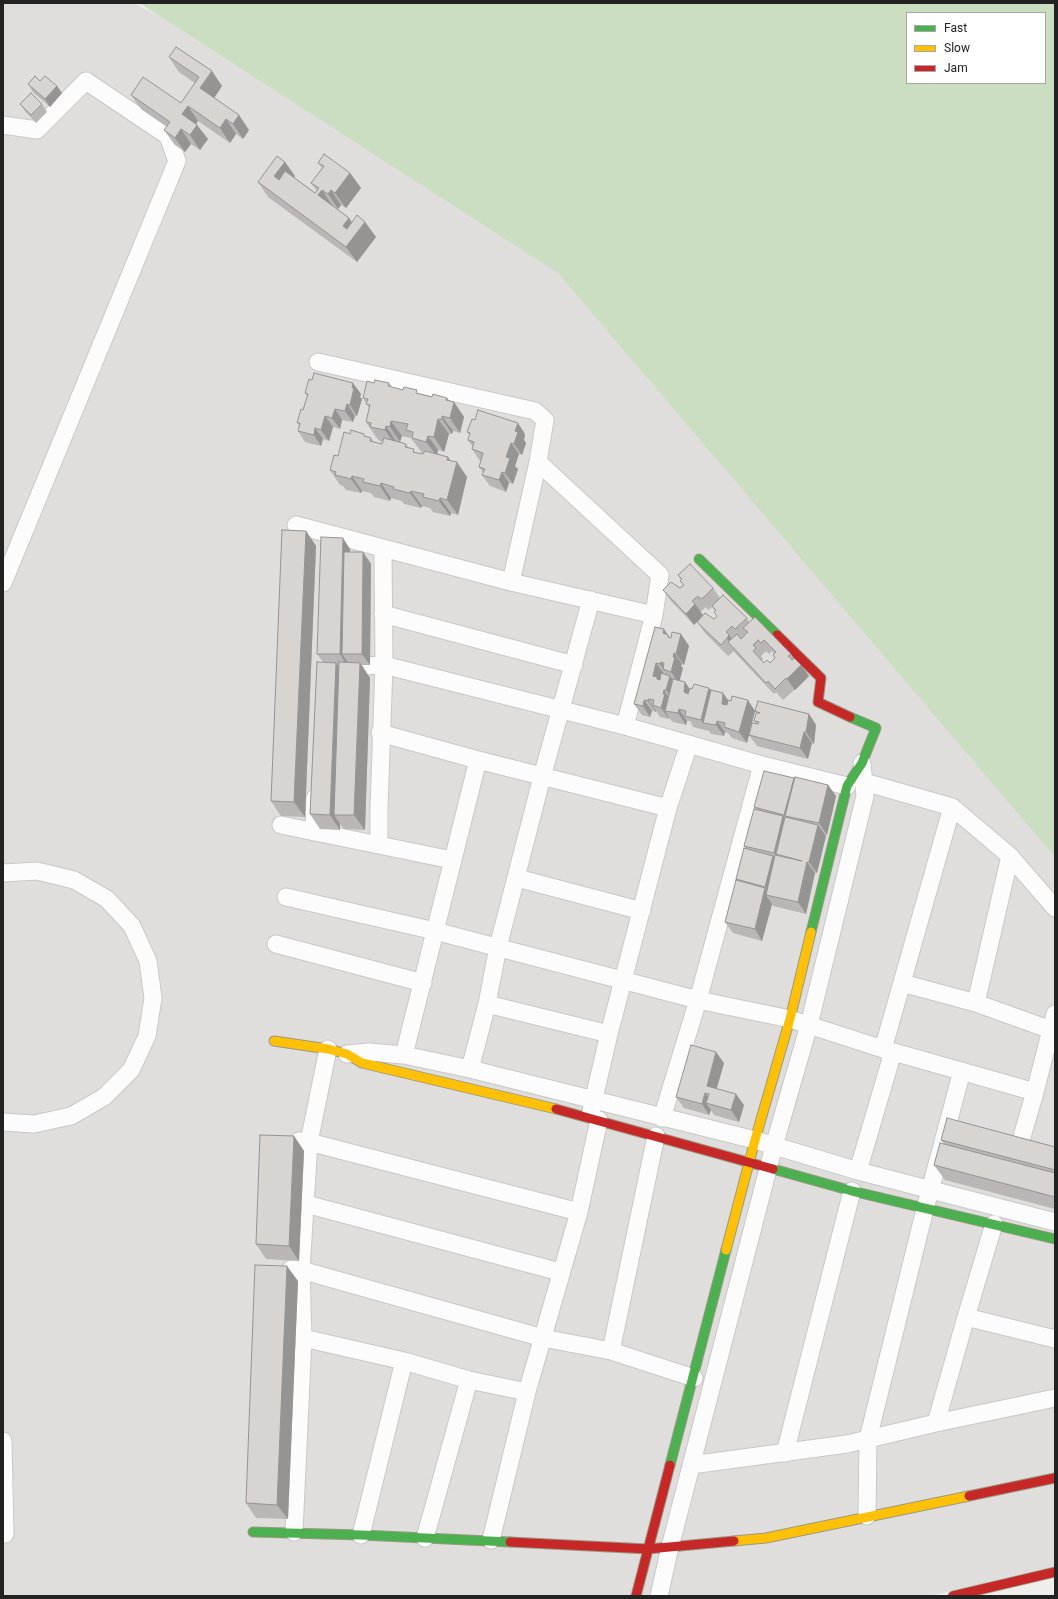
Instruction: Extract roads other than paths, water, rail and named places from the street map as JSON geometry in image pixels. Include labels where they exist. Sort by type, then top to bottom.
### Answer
[{"type":"street","points":[[3,125],[37,130],[86,81],[168,136],[177,161],[3,583]]},
{"type":"street","points":[[318,362],[535,411],[545,420],[538,462],[511,582]]},
{"type":"street","points":[[538,462],[660,575],[654,615],[625,726]]},
{"type":"street","points":[[296,525],[325,541],[383,548],[511,582],[654,615]]},
{"type":"street","points":[[380,845],[378,808],[384,665],[383,548]]},
{"type":"street","points":[[636,1596],[755,1140],[790,1019],[847,786],[862,763],[876,728],[818,702],[821,678],[699,559]]},
{"type":"street","points":[[470,1069],[487,1004],[498,947],[542,777],[591,600]]},
{"type":"street","points":[[384,614],[574,665]]},
{"type":"street","points":[[320,668],[384,665],[625,726],[762,765],[847,786]]},
{"type":"street","points":[[380,732],[542,777],[668,808]]},
{"type":"street","points":[[491,1540],[527,1392],[560,1272],[579,1212],[594,1119],[592,1100],[668,808],[689,744]]},
{"type":"street","points":[[404,1055],[478,760]]},
{"type":"street","points":[[659,1596],[670,1547],[768,1168],[809,1025],[865,796],[862,763]]},
{"type":"street","points":[[662,1118],[698,1000],[762,765]]},
{"type":"street","points":[[864,782],[952,807],[1010,856],[1055,908]]},
{"type":"street","points":[[314,832],[316,785]]},
{"type":"street","points":[[858,1171],[888,1050],[902,983],[952,807]]},
{"type":"street","points":[[281,825],[452,860]]},
{"type":"street","points":[[976,1003],[1010,856]]},
{"type":"street","points":[[3,873],[37,871],[74,880],[106,899],[132,926],[148,961],[153,998],[147,1036],[131,1070],[104,1098],[71,1116],[34,1124],[3,1122]]},
{"type":"street","points":[[517,878],[642,911]]},
{"type":"street","points":[[286,897],[435,931],[624,979],[698,1000],[790,1019],[888,1050],[1035,1092]]},
{"type":"street","points":[[276,944],[423,983]]},
{"type":"street","points":[[902,983],[1053,1022],[1021,1140]]},
{"type":"street","points":[[487,1004],[609,1034]]},
{"type":"street","points":[[274,1041],[328,1049],[347,1054],[362,1063],[459,1085],[594,1119],[852,1191],[1055,1239]]},
{"type":"street","points":[[294,1532],[303,1338],[301,1270],[309,1142],[328,1049]]},
{"type":"street","points":[[347,1054],[369,1052],[404,1055],[470,1069],[755,1140],[858,1171],[1055,1222]]},
{"type":"street","points":[[867,1516],[868,1439],[930,1190],[957,1123],[962,1071]]},
{"type":"street","points":[[611,1351],[656,1136]]},
{"type":"street","points":[[283,1140],[309,1142],[579,1212]]},
{"type":"street","points":[[785,1453],[852,1191]]},
{"type":"street","points":[[306,1204],[560,1272]]},
{"type":"street","points":[[936,1423],[994,1224]]},
{"type":"street","points":[[273,1268],[301,1270],[543,1338],[611,1351],[694,1378]]},
{"type":"street","points":[[966,1317],[1055,1339]]},
{"type":"street","points":[[303,1338],[404,1361],[468,1380],[527,1392]]},
{"type":"street","points":[[361,1534],[404,1361]]},
{"type":"street","points":[[425,1538],[468,1380]]},
{"type":"street","points":[[691,1465],[847,1444],[936,1423],[1055,1398]]},
{"type":"street","points":[[3,1441],[5,1534]]},
{"type":"street","points":[[253,1532],[361,1534],[648,1549],[766,1538],[1055,1478]]},
{"type":"street","points":[[954,1596],[1055,1572]]}]
